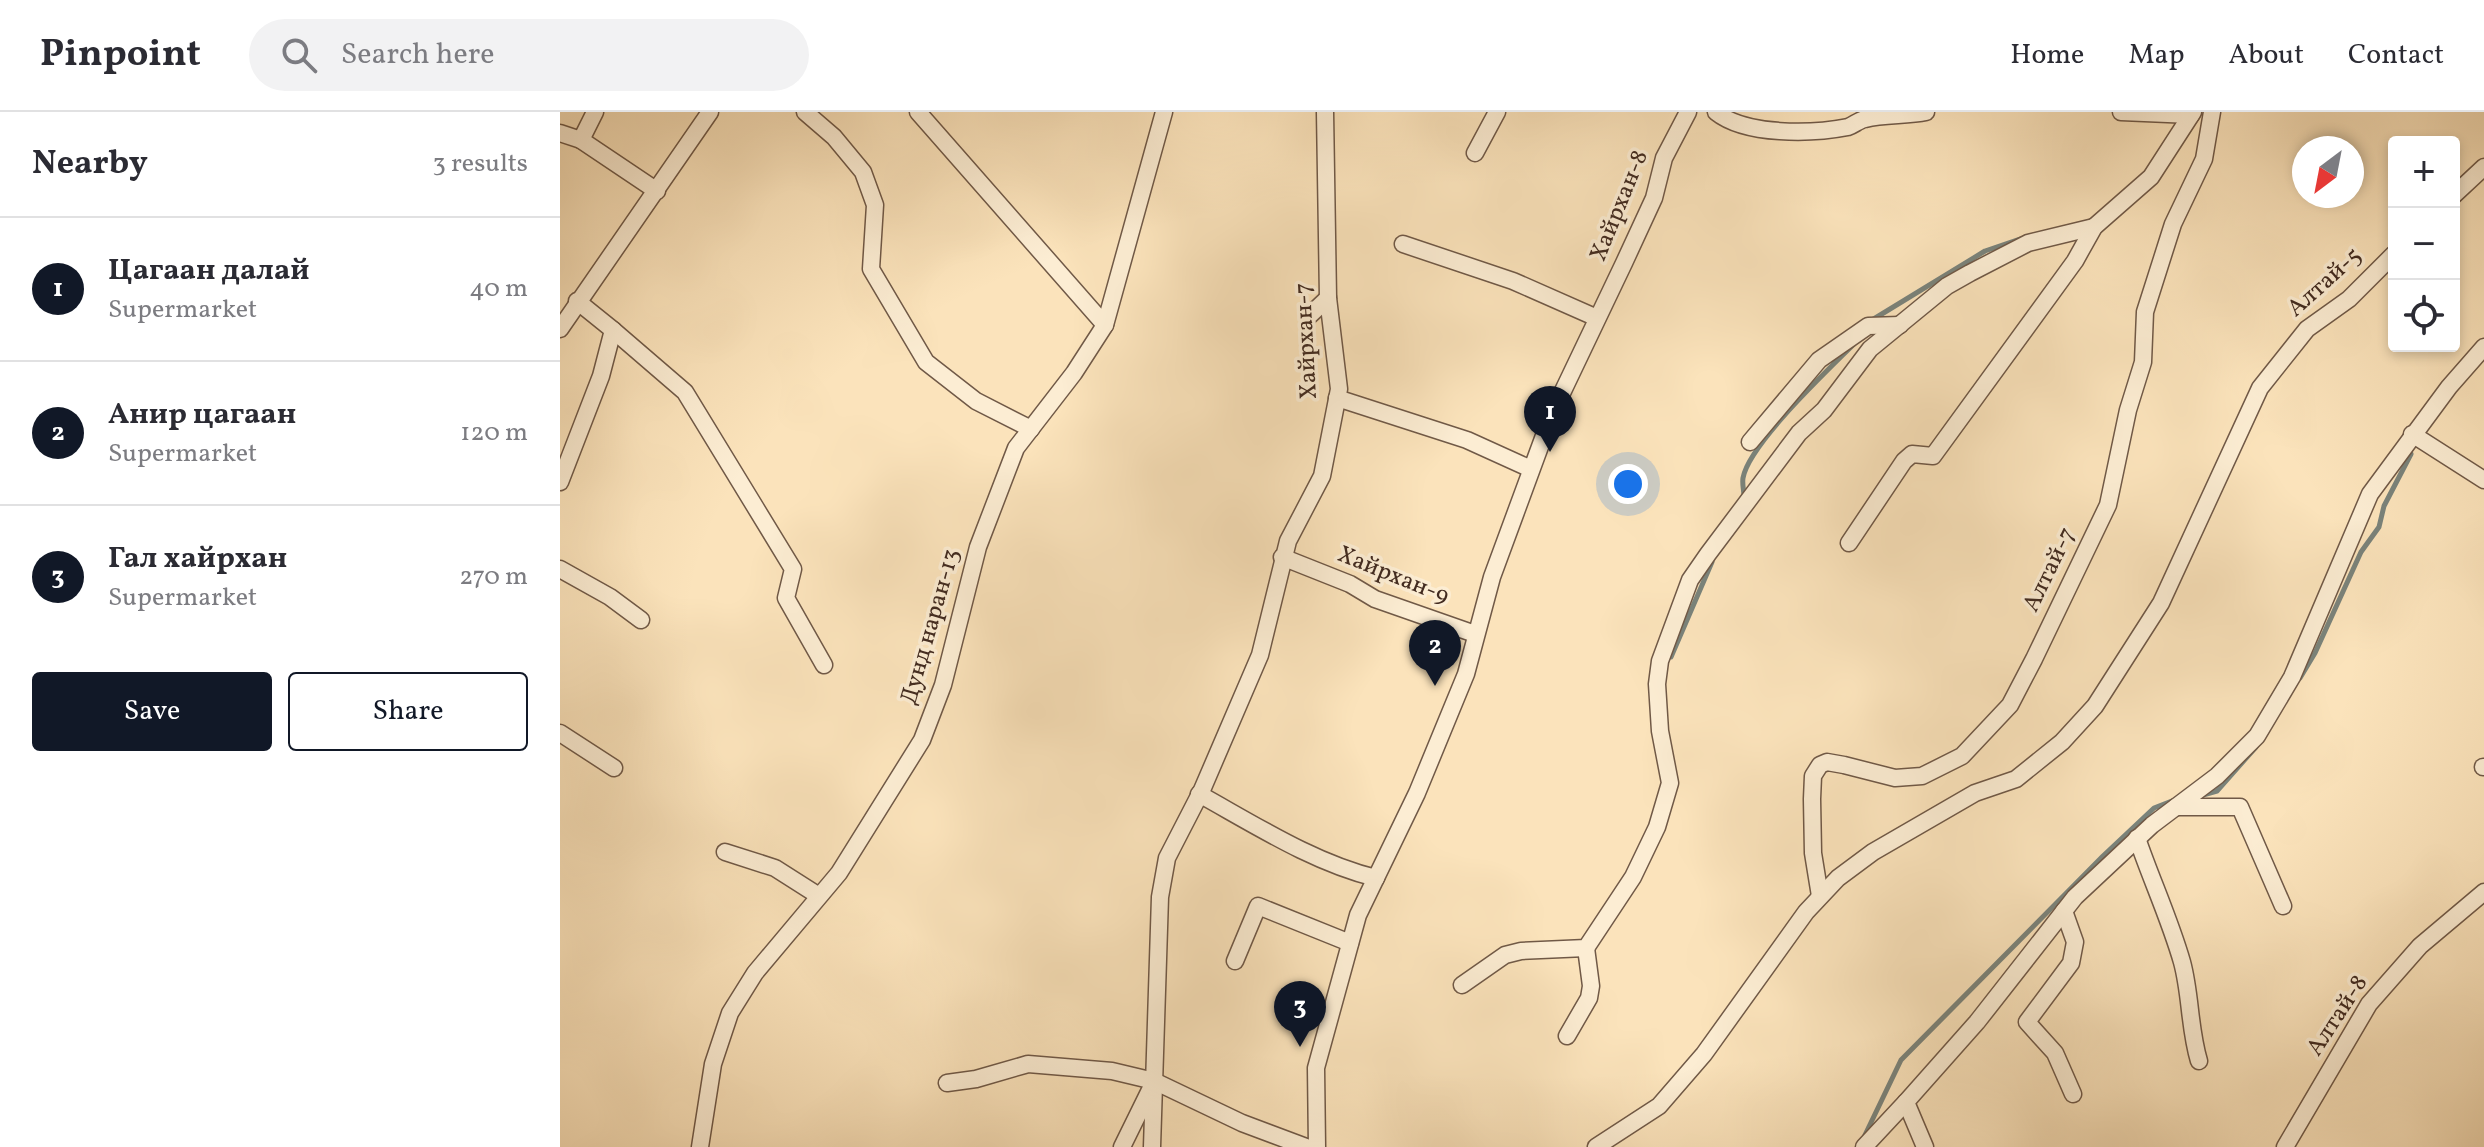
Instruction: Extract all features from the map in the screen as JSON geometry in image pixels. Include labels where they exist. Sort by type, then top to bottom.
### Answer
[{"type":"street","points":[[581,140],[595,112]]},
{"type":"street","points":[[560,329],[710,112]]},
{"type":"street","points":[[805,112],[834,137],[863,172],[875,205],[871,269],[926,362],[976,401],[1031,429]]},
{"type":"street","points":[[918,112],[1105,325]]},
{"type":"street","name":"Дунд наран-13","points":[[700,1147],[713,1064],[730,1013],[755,973],[839,873],[922,740],[943,685],[978,547],[1016,448],[1074,373],[1105,325],[1164,112]]},
{"type":"street","name":"Хайрхан-7","points":[[1282,557],[1322,476],[1337,398],[1328,298],[1325,112]]},
{"type":"street","points":[[1475,153],[1497,112]]},
{"type":"street","name":"Хайрхан-8","points":[[1475,634],[1492,577],[1552,414],[1654,198],[1664,158],[1688,112]]},
{"type":"street","points":[[1716,112],[1726,120],[1753,127],[1802,132],[1851,126],[1864,119],[1926,112]]},
{"type":"street","points":[[2121,112],[2192,113]]},
{"type":"street","name":"Алтай-7","points":[[1820,896],[1813,853],[1812,799],[1813,776],[1820,765],[1827,762],[1895,778],[1922,776],[1962,756],[2010,705],[2034,659],[2108,505],[2128,410],[2143,362],[2145,312],[2173,224],[2204,159],[2212,112]]},
{"type":"street","points":[[1849,543],[1904,461],[1912,454],[1933,456],[1951,435],[2036,310],[2075,261],[2094,227],[2151,177],[2192,113]]},
{"type":"street","points":[[560,133],[581,140],[657,191]]},
{"type":"street","points":[[2460,189],[2484,167]]},
{"type":"street","points":[[1567,1036],[1589,998],[1591,986],[1586,948],[1633,877],[1657,827],[1670,783],[1660,731],[1657,684],[1669,633],[1690,580],[1799,433],[1824,410],[1870,349],[1947,286],[2028,243],[2094,227]]},
{"type":"street","points":[[1403,244],[1513,281],[1597,318]]},
{"type":"street","name":"Алтай-5","points":[[1820,896],[1873,852],[1975,793],[2016,779],[2062,742],[2095,706],[2161,603],[2260,388],[2307,329],[2349,299],[2388,260]]},
{"type":"street","points":[[1309,316],[1328,298]]},
{"type":"street","points":[[577,301],[685,392],[793,569],[786,598],[824,665]]},
{"type":"street","points":[[1750,442],[1819,360],[1868,326],[1900,325]]},
{"type":"street","points":[[560,482],[601,376],[613,330]]},
{"type":"street","points":[[1864,1147],[1977,1022],[2064,911],[2137,838],[2217,776],[2257,736],[2292,677],[2370,494],[2412,434],[2484,347]]},
{"type":"street","points":[[1337,398],[1467,440],[1531,469]]},
{"type":"street","points":[[2412,434],[2484,480]]},
{"type":"street","points":[[1152,1147],[1160,897],[1167,858],[1199,794],[1260,655],[1282,557]]},
{"type":"street","name":"Хайрхан-9","points":[[1282,557],[1350,584],[1375,599],[1475,634]]},
{"type":"street","points":[[560,569],[610,597],[641,620]]},
{"type":"street","points":[[1317,1147],[1316,1068],[1350,943],[1466,674],[1475,634]]},
{"type":"street","points":[[560,733],[614,768]]},
{"type":"street","points":[[1199,794],[1350,872],[1376,878]]},
{"type":"street","points":[[2176,807],[2240,807],[2283,906]]},
{"type":"street","points":[[2137,838],[2181,961],[2191,1034],[2199,1061]]},
{"type":"street","points":[[725,852],[775,868],[819,896]]},
{"type":"street","name":"Алтай-8","points":[[2285,1147],[2369,1004],[2420,946],[2484,892]]},
{"type":"street","points":[[1596,1147],[1659,1106],[1704,1054],[1820,896]]},
{"type":"street","points":[[1235,961],[1258,906],[1350,943]]},
{"type":"street","points":[[2064,911],[2075,942],[2071,963],[2027,1022],[2055,1053],[2073,1094]]},
{"type":"street","points":[[1462,985],[1505,955],[1521,951],[1586,948]]},
{"type":"street","points":[[947,1083],[976,1079],[1028,1064],[1112,1071],[1154,1081],[1242,1123],[1306,1147]]},
{"type":"street","points":[[1122,1147],[1154,1081]]},
{"type":"street","points":[[1906,1102],[1925,1147]]},
{"type":"waterway","points":[[1872,320],[1985,251],[2020,239]]},
{"type":"waterway","points":[[1744,497],[1743,478],[1759,446],[1791,408],[1854,344]]},
{"type":"waterway","points":[[2300,678],[2315,653],[2361,552],[2379,527],[2384,506],[2411,454]]},
{"type":"waterway","points":[[1671,657],[1712,562]]},
{"type":"waterway","points":[[2203,795],[2217,791],[2256,747]]},
{"type":"waterway","points":[[1865,1135],[1901,1060],[2103,856],[2154,808],[2177,799]]},
{"type":"place","name":"Цагаан далай","points":[[1550,452]]},
{"type":"place","name":"Анир цагаан","points":[[1435,686]]},
{"type":"place","name":"Гал хайрхан","points":[[1300,1047]]}]
